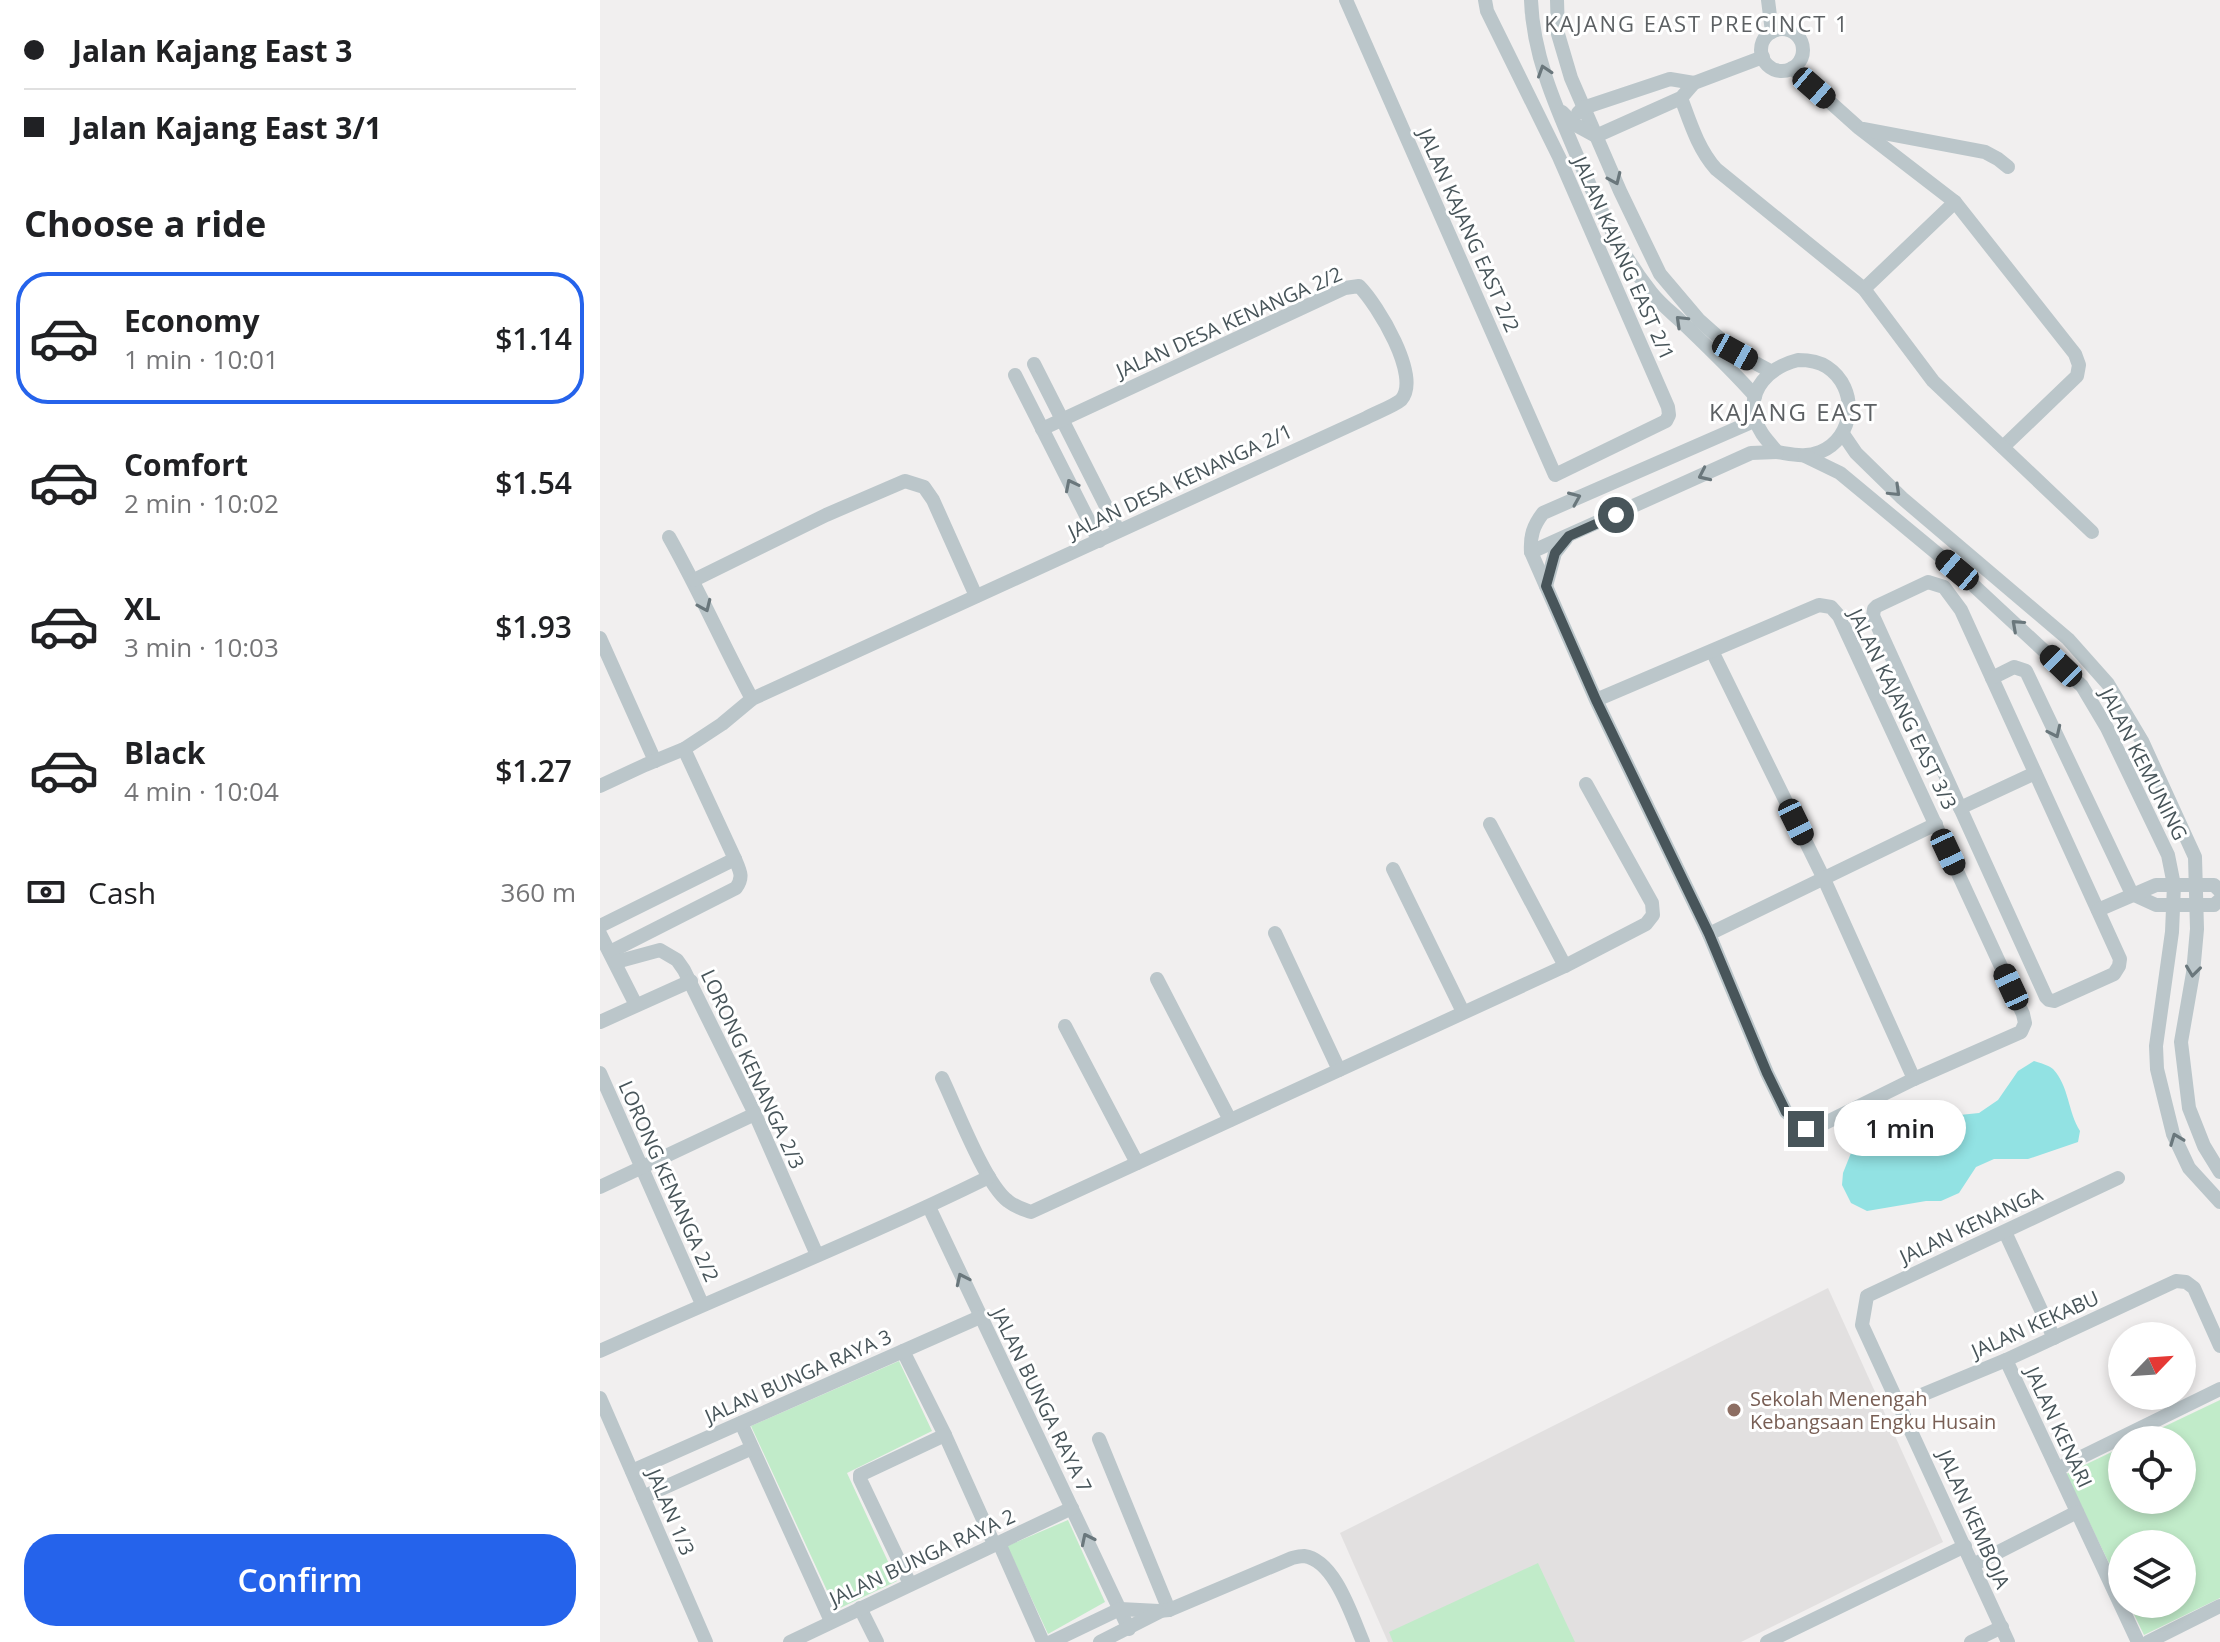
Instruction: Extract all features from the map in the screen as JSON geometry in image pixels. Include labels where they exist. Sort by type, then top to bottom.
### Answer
[{"type":"street","name":"JALAN KAJANG EAST 2/2","points":[[1346,0],[1555,475]]},
{"type":"street","name":"JALAN KAJANG EAST 2/1","points":[[1485,0],[1487,11],[1559,157],[1668,407],[1666,421],[1555,475]]},
{"type":"street","points":[[1531,0],[1540,63],[1556,107],[1594,197],[1628,262],[1654,295],[1755,396]]},
{"type":"street","points":[[1557,0],[1558,34],[1571,78],[1660,274],[1699,320],[1735,352],[1770,371]]},
{"type":"street","points":[[1768,0],[1772,32]]},
{"type":"street","points":[[1778,29],[1790,30],[1799,38],[1803,49],[1800,60],[1787,70],[1770,67],[1763,57],[1764,40],[1778,29]]},
{"type":"street","points":[[1596,136],[1681,98],[1694,83],[1763,57]]},
{"type":"street","points":[[1792,68],[1859,128],[1955,202],[2075,354],[2079,365],[2077,376],[2003,447]]},
{"type":"street","points":[[1573,146],[1574,124],[1583,108],[1670,79],[1694,83]]},
{"type":"street","points":[[1681,98],[1695,136],[1709,162],[1864,289],[1933,381],[2092,532]]},
{"type":"street","points":[[1556,107],[1574,124],[1596,136]]},
{"type":"street","points":[[1859,128],[1985,152],[2008,167]]},
{"type":"street","points":[[1864,289],[1955,202]]},
{"type":"street","name":"JALAN DESA KENANGA 2/2","points":[[1042,429],[1345,288],[1359,286],[1370,297],[1391,334],[1407,373],[1407,387],[1400,400]]},
{"type":"street","points":[[1531,552],[1751,453],[1777,452],[1805,456],[1833,445],[1843,434],[1849,420],[1850,405],[1839,377],[1827,367],[1813,361],[1798,360],[1783,363],[1764,379],[1755,396],[1756,420],[1777,452]]},
{"type":"street","points":[[1034,364],[1118,530]]},
{"type":"street","points":[[1015,375],[1099,541]]},
{"type":"street","name":"JALAN DESA KENANGA 2/1","points":[[600,786],[684,749],[752,699],[1400,400]]},
{"type":"street","points":[[1596,700],[1712,651],[1824,879],[1914,1079],[1815,1128],[1806,1129],[1786,1112],[1709,934],[1596,700],[1531,552],[1530,539],[1534,526],[1543,513],[1756,420]]},
{"type":"street","name":"JALAN KEMUNING","points":[[1843,434],[1856,453],[1902,498],[2068,639],[2108,684],[2142,741],[2195,857],[2197,929],[2181,1042],[2189,1108],[2204,1146],[2220,1172]]},
{"type":"street","name":"JALAN KEMUNING","points":[[1805,456],[1840,473],[1957,570],[2082,686],[2107,728],[2168,855],[2174,885],[2172,932],[2156,1046],[2157,1069],[2173,1134],[2189,1168],[2220,1202]]},
{"type":"street","points":[[694,580],[826,515],[905,481],[924,487],[933,500],[976,596]]},
{"type":"street","points":[[1546,586],[1555,553],[1569,536]]},
{"type":"street","points":[[669,537],[694,580],[721,642],[752,699]]},
{"type":"street","points":[[1957,570],[1961,610]]},
{"type":"street","points":[[1928,582],[1944,587],[1961,610],[1992,678],[2120,959],[2114,974],[2054,1001],[2049,1000],[1960,808],[1873,616],[1874,609],[1928,582]]},
{"type":"street","name":"JALAN KAJANG EAST 3/3","points":[[1712,651],[1819,605],[1831,607],[1839,616],[2025,1023],[2021,1032],[1914,1079]]},
{"type":"street","points":[[600,638],[655,761]]},
{"type":"street","points":[[1992,678],[2014,667],[2026,671],[2132,894],[2156,905],[2198,905],[2217,895]]},
{"type":"street","points":[[613,957],[736,888],[741,882],[735,859],[684,749]]},
{"type":"street","points":[[1960,808],[2035,773]]},
{"type":"street","points":[[942,1078],[989,1177],[1005,1200],[1031,1212],[1565,966],[1646,924],[1653,915],[1652,903],[1586,784]]},
{"type":"street","points":[[1490,824],[1565,966]]},
{"type":"street","points":[[1709,934],[1936,824]]},
{"type":"street","points":[[2156,885],[2168,855]]},
{"type":"street","points":[[2195,857],[2217,895]]},
{"type":"street","points":[[600,926],[735,859]]},
{"type":"street","points":[[1393,869],[1463,1012]]},
{"type":"street","points":[[2098,910],[2156,885],[2197,885],[2217,895]]},
{"type":"street","points":[[2197,929],[2217,895]]},
{"type":"street","points":[[2156,905],[2172,932]]},
{"type":"street","points":[[1275,933],[1339,1070]]},
{"type":"street","points":[[600,934],[636,1005]]},
{"type":"street","name":"LORONG KENANGA 2/3","points":[[613,957],[660,950],[677,960],[691,981],[755,1114],[817,1255]]},
{"type":"street","points":[[1157,979],[1230,1120]]},
{"type":"street","points":[[600,1022],[691,981]]},
{"type":"street","points":[[1065,1026],[1137,1163]]},
{"type":"street","name":"LORONG KENANGA 2/2","points":[[600,1073],[702,1304]]},
{"type":"street","points":[[600,1187],[755,1114]]},
{"type":"street","points":[[600,1351],[929,1207],[989,1177]]},
{"type":"street","name":"JALAN KENANGA","points":[[1862,1325],[1867,1296],[2118,1178]]},
{"type":"street","name":"JALAN BUNGA RAYA 7","points":[[929,1207],[1129,1629]]},
{"type":"street","points":[[2005,1232],[2054,1338]]},
{"type":"street","name":"JALAN KEKABU","points":[[1900,1404],[2006,1360],[2176,1281],[2186,1282],[2194,1288],[2220,1346]]},
{"type":"street","name":"JALAN BUNGA RAYA 3","points":[[632,1471],[980,1317]]},
{"type":"street","name":"JALAN KEMBOJA","points":[[1862,1325],[2008,1642]]},
{"type":"street","points":[[903,1351],[1043,1642]]},
{"type":"street","name":"JALAN KENARI","points":[[2006,1360],[2138,1642]]},
{"type":"street","points":[[2057,1469],[2220,1389]]},
{"type":"street","name":"JALAN 1/3","points":[[600,1398],[706,1642]]},
{"type":"street","points":[[741,1423],[831,1621]]},
{"type":"street","points":[[910,1584],[860,1475],[945,1435]]},
{"type":"street","points":[[1099,1439],[1164,1611]]},
{"type":"street","points":[[643,1497],[752,1448]]},
{"type":"street","name":"JALAN BUNGA RAYA 2","points":[[790,1642],[1072,1508]]},
{"type":"street","points":[[1973,1565],[2077,1512]]},
{"type":"street","points":[[1767,1642],[1965,1546]]},
{"type":"street","points":[[1100,1642],[1164,1611],[1292,1558],[1305,1556],[1328,1569],[1363,1642]]},
{"type":"street","points":[[2148,1642],[2220,1606]]},
{"type":"street","points":[[860,1608],[877,1642]]},
{"type":"street","points":[[1051,1642],[1120,1609],[1164,1611]]},
{"type":"street","points":[[1971,1642],[2002,1627]]},
{"type":"shaded area","name":"Sekolah Menengah Kebangsaan Engku Husain","points":[[1828,1288],[1943,1542],[1741,1642],[1388,1642],[1340,1533]]},
{"type":"green space","points":[[899,1361],[932,1431],[847,1473],[897,1581],[836,1610],[751,1426]]},
{"type":"green space","points":[[2220,1400],[2220,1598],[2196,1610],[2196,1530],[2108,1530],[2108,1561],[2066,1474],[2108,1454],[2108,1514],[2196,1514],[2196,1426],[2165,1426]]},
{"type":"green space","points":[[1068,1520],[1105,1602],[1048,1634],[1007,1546]]},
{"type":"green space","points":[[1538,1563],[1575,1642],[1393,1642],[1389,1632]]},
{"type":"green space","points":[[2136,1618],[2179,1618],[2144,1635]]},
{"type":"water","points":[[2034,1061],[2051,1068],[2058,1076],[2080,1131],[2078,1142],[2028,1159],[1994,1159],[1976,1167],[1959,1193],[1941,1201],[1867,1211],[1851,1203],[1842,1185],[1851,1153],[1950,1116],[1979,1113],[1998,1100],[2018,1071]]},
{"type":"place","name":"Sekolah Menengah Kebangsaan Engku Husain","points":[[1734,1410]]},
{"type":"district","name":"KAJANG EAST PRECINCT 1","points":[[1697,23]]},
{"type":"district","name":"KAJANG EAST","points":[[1794,411]]},
{"type":"route","points":[[1616,515],[1569,536],[1555,553],[1546,586],[1596,700],[1709,934],[1767,1073],[1786,1112],[1806,1129]]}]
